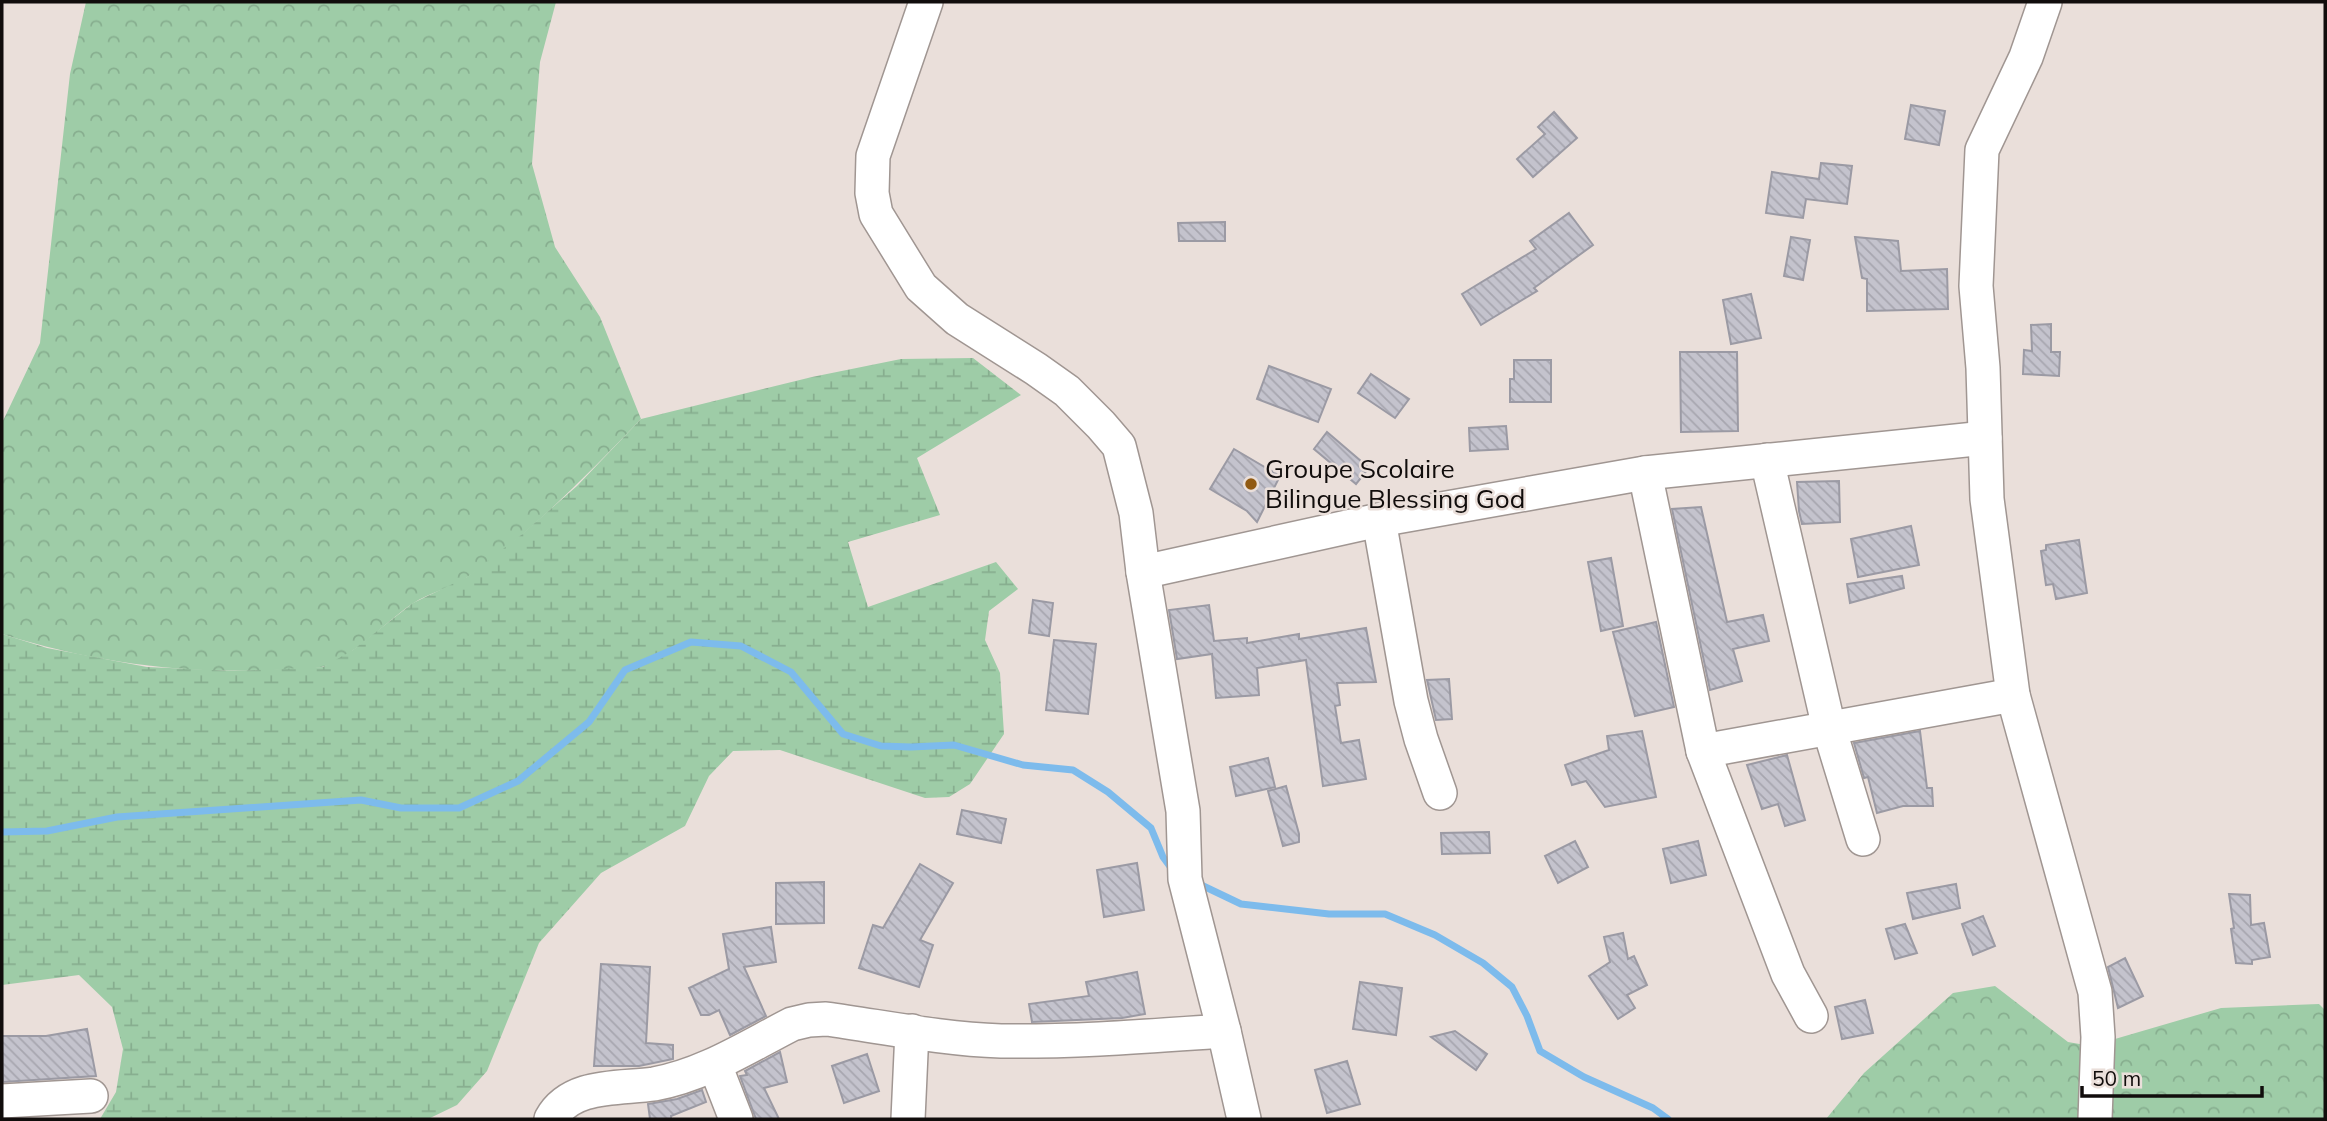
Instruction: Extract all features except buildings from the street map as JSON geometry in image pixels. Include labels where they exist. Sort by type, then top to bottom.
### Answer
[{"type":"street","points":[[926,2],[873,156],[872,193],[876,214],[921,288],[957,319],[1067,391],[1119,446],[1136,513],[1143,572],[1183,811],[1185,879],[1244,1119]]},
{"type":"street","points":[[2045,2],[2026,57],[1982,150],[1976,285],[1983,368],[1987,499],[2013,695],[2095,992],[2098,1037],[2095,1119]]},
{"type":"street","points":[[1143,572],[1379,520],[1645,473],[1985,438]]},
{"type":"street","points":[[1767,460],[1829,728],[1863,839]]},
{"type":"street","points":[[1645,473],[1703,751],[1788,974],[1811,1016]]},
{"type":"street","points":[[1379,520],[1413,711],[1440,793]]},
{"type":"street","points":[[1703,751],[2013,695]]},
{"type":"street","points":[[551,1119],[555,1111],[582,1094],[600,1088],[677,1079],[715,1065],[792,1024],[809,1020],[826,1019],[999,1041],[1083,1040],[1224,1031]]},
{"type":"street","points":[[908,1119],[912,1031]]},
{"type":"street","points":[[715,1065],[736,1119]]},
{"type":"street","points":[[2,1101],[91,1096]]},
{"type":"green space","points":[[86,2],[556,2],[540,62],[532,164],[555,247],[600,317],[641,419],[559,502],[493,559],[462,580],[412,604],[355,649],[321,667],[238,671],[170,668],[102,659],[2,634],[2,423],[40,343],[70,74]]},
{"type":"green space","points":[[973,358],[1021,395],[917,458],[940,515],[848,542],[868,607],[996,562],[1018,589],[989,611],[985,640],[1000,673],[1004,734],[970,784],[949,797],[925,798],[780,750],[733,751],[709,776],[685,826],[601,873],[539,943],[487,1071],[457,1105],[428,1119],[100,1119],[116,1092],[123,1049],[112,1007],[79,975],[2,985],[2,634],[47,648],[147,667],[235,671],[323,667],[353,650],[413,603],[467,577],[521,535],[577,486],[641,419],[812,377],[901,359]]},
{"type":"green space","points":[[1995,986],[2068,1042],[2091,1046],[2221,1008],[2319,1004],[2325,1010],[2325,1119],[1826,1119],[1864,1073],[1953,993]]},
{"type":"waterway","points":[[2,832],[47,831],[117,817],[361,800],[401,808],[459,808],[518,781],[589,722],[625,670],[691,642],[741,646],[791,672],[843,734],[881,746],[954,745],[1023,765],[1073,770],[1108,792],[1151,828],[1163,857],[1174,872]]},
{"type":"waterway","points":[[1197,883],[1241,904],[1329,914],[1385,914],[1435,935],[1483,963],[1512,987],[1527,1016],[1540,1051],[1584,1077],[1653,1108],[1668,1119]]},
{"type":"place","name":"Groupe Scolaire Bilingue Blessing God","points":[[1251,484]]}]
